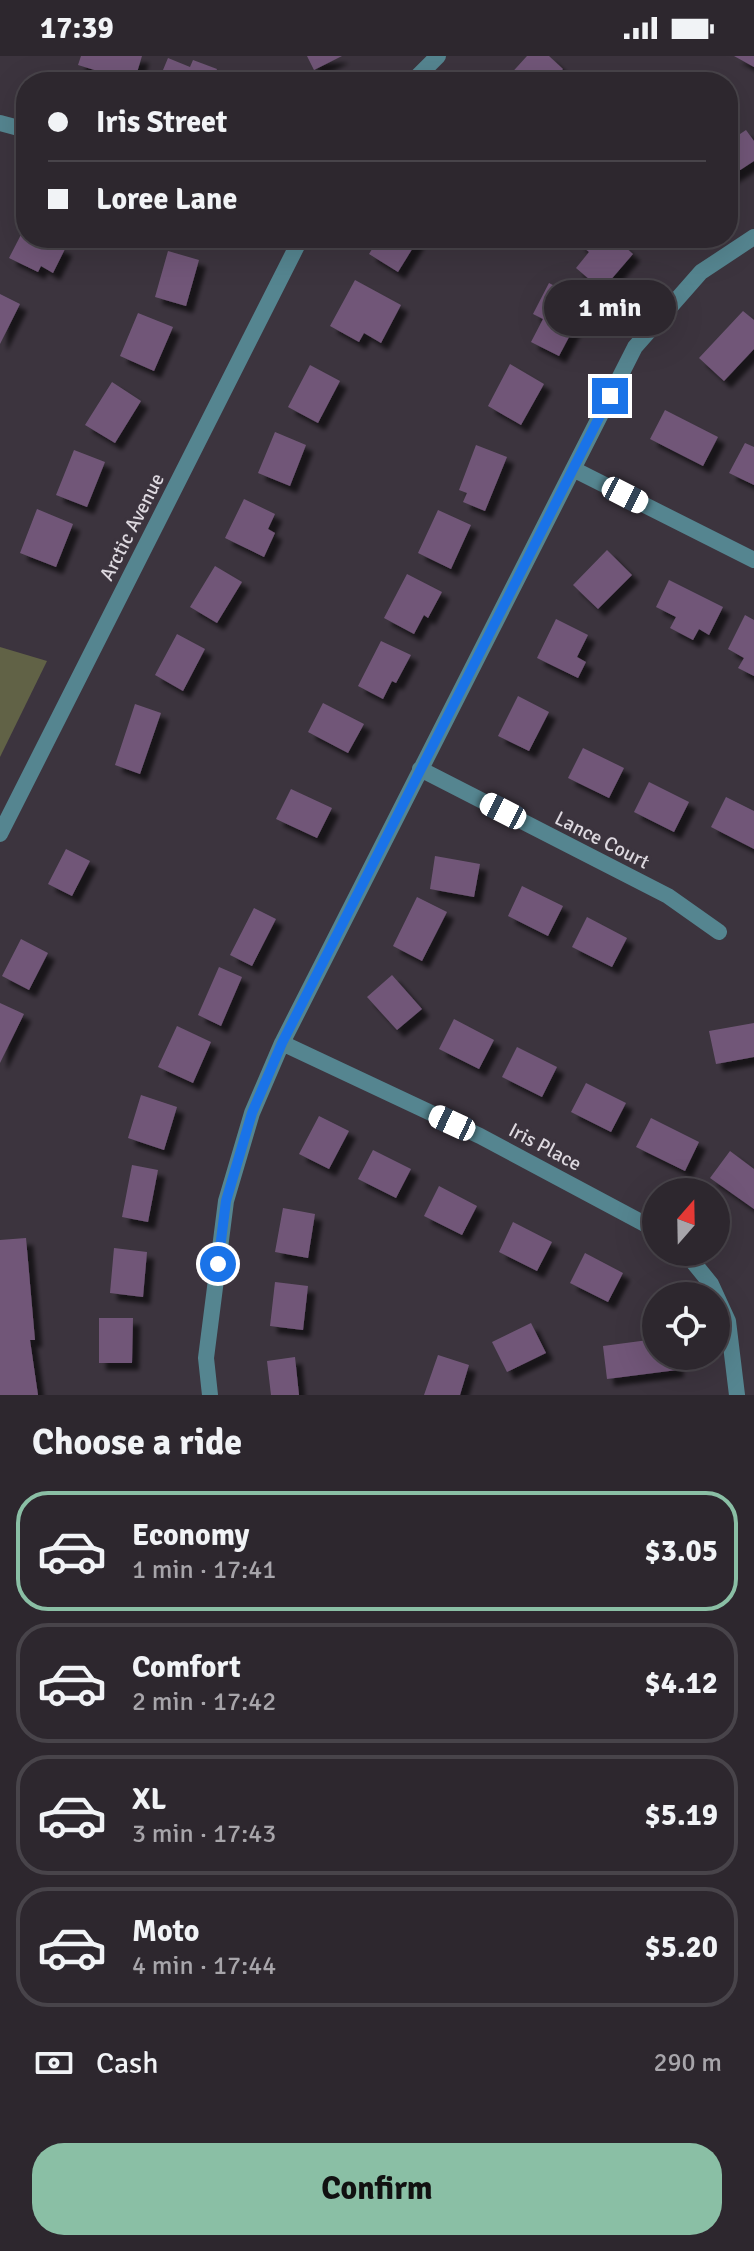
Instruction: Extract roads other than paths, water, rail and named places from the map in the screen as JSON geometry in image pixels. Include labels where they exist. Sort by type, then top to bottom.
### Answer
[{"type":"street","points":[[422,72],[438,56]]},
{"type":"street","name":"Arctic Avenue","points":[[0,834],[291,248]]},
{"type":"street","points":[[210,1395],[206,1358],[226,1201],[252,1113],[282,1043],[635,347],[701,272],[737,248]]},
{"type":"street","points":[[573,469],[754,560]]},
{"type":"street","name":"Lance Court","points":[[420,769],[668,896],[719,932]]},
{"type":"street","name":"Iris Place","points":[[282,1043],[480,1136],[642,1220]]},
{"type":"street","points":[[696,1266],[711,1284],[728,1321],[737,1395]]}]
